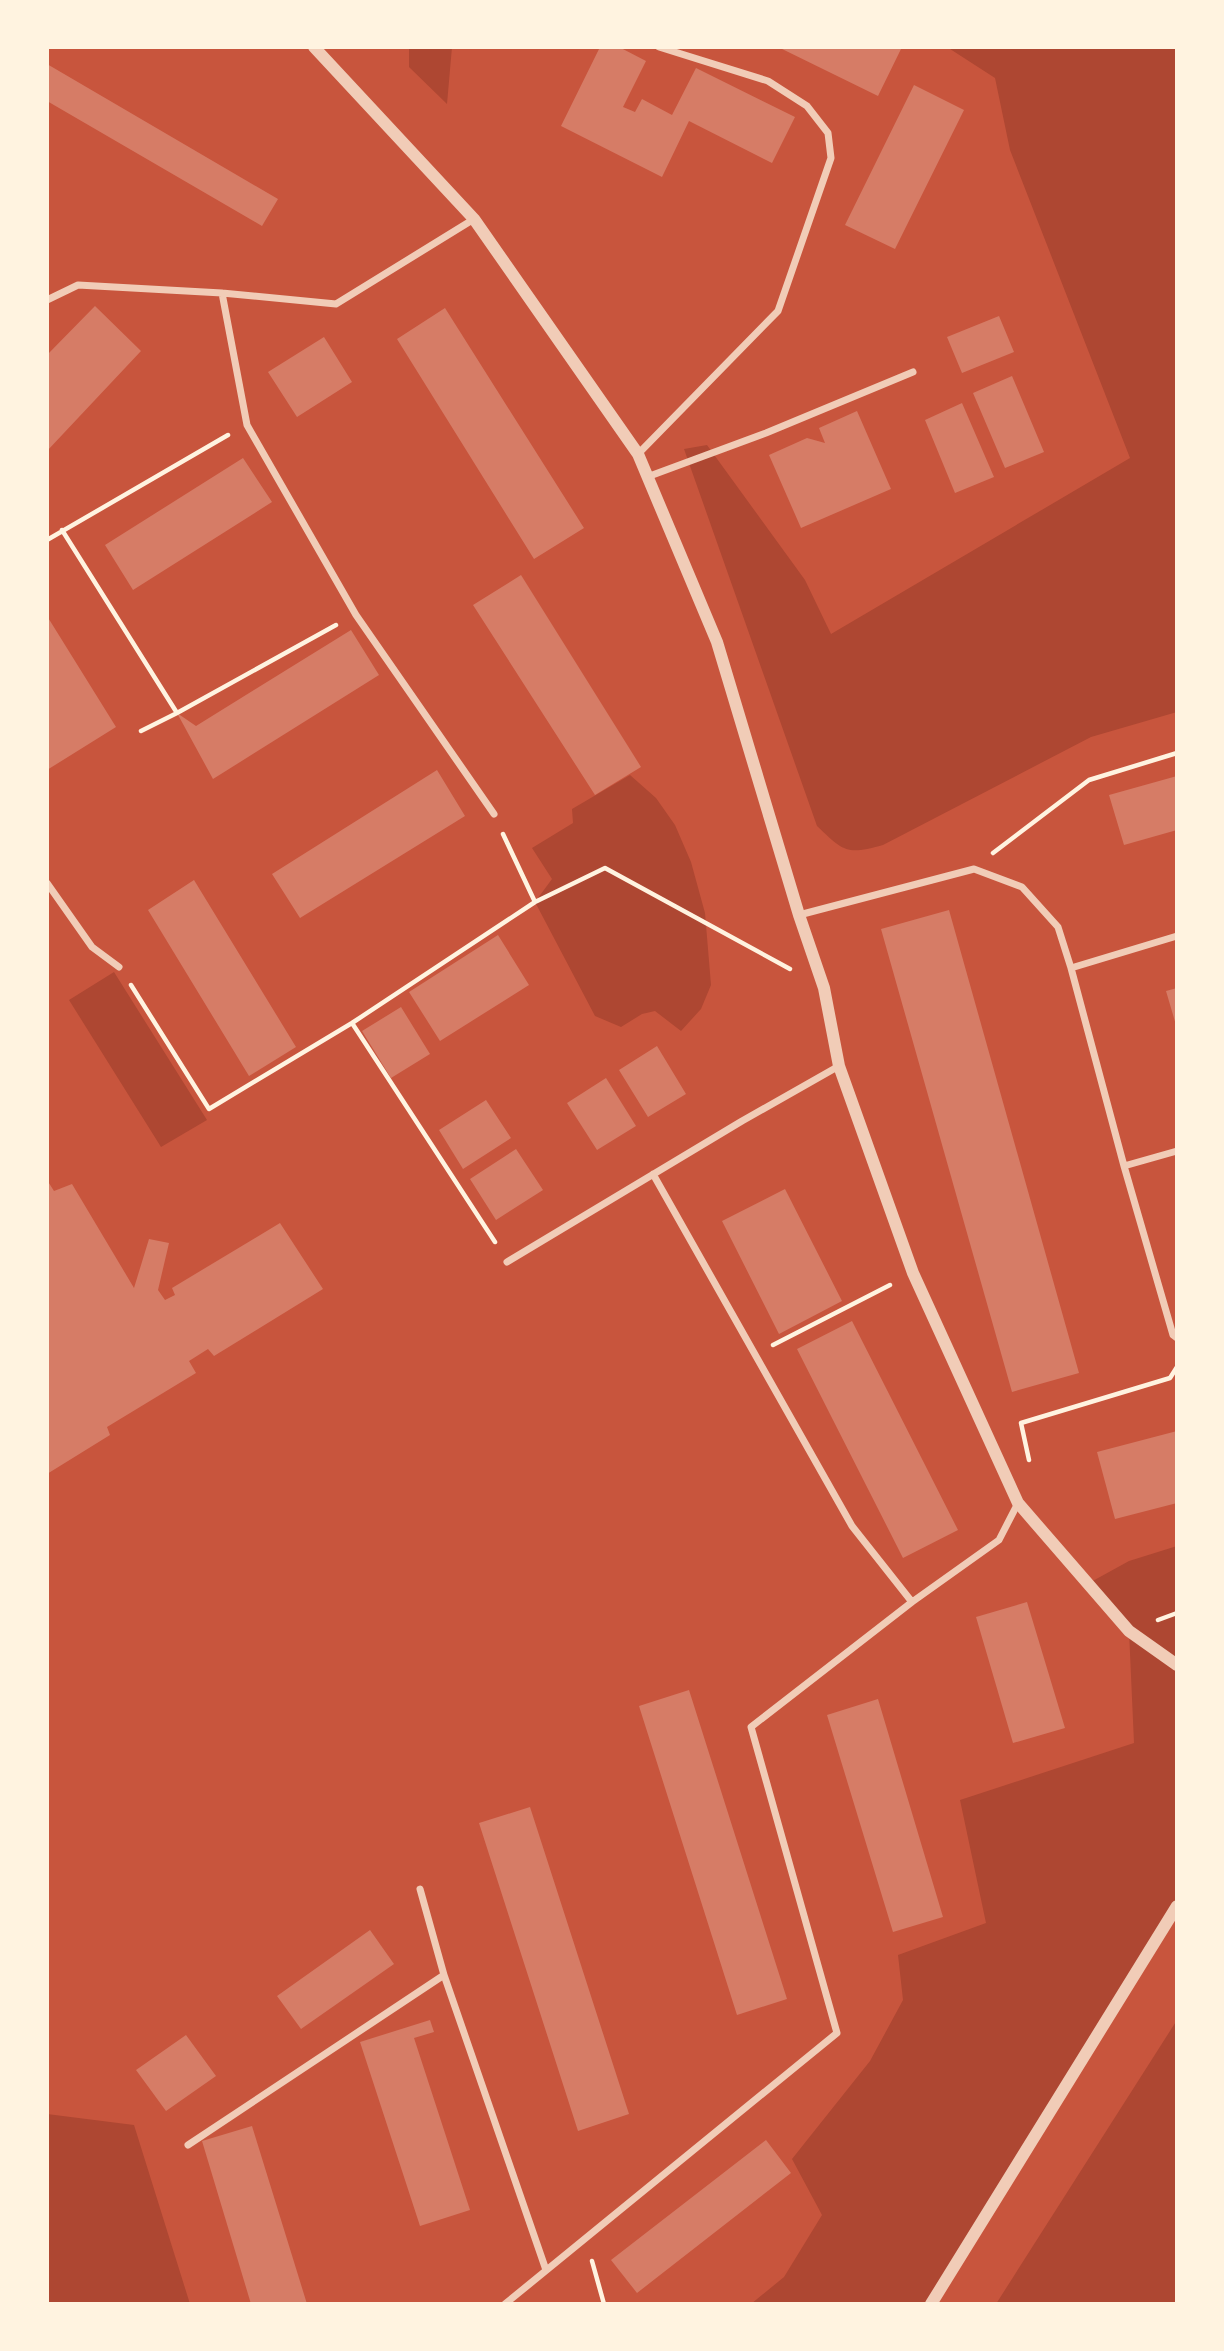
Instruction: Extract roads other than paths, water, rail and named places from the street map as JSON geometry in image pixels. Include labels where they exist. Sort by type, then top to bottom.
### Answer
[{"type":"street","points":[[314,47],[474,219],[638,454],[717,642],[799,915],[824,988],[839,1066],[913,1273],[1018,1503],[1129,1631],[1177,1665]]},
{"type":"street","points":[[638,454],[778,311],[831,158],[828,133],[807,106],[768,81],[659,47]]},
{"type":"street","points":[[47,300],[78,285],[222,293],[336,304],[474,219]]},
{"type":"street","points":[[222,293],[247,425],[356,615],[494,814]]},
{"type":"street","points":[[647,477],[765,433],[913,372]]},
{"type":"street","points":[[799,915],[974,869],[1022,887],[1058,927],[1124,1166],[1173,1335],[1177,1338]]},
{"type":"street","points":[[47,883],[92,947],[119,967]]},
{"type":"street","points":[[1071,968],[1177,936]]},
{"type":"street","points":[[508,1262],[839,1066]]},
{"type":"street","points":[[1124,1166],[1177,1151]]},
{"type":"street","points":[[653,1174],[852,1526],[912,1602]]},
{"type":"street","points":[[505,2304],[837,2033],[751,1727],[912,1602],[999,1539],[1018,1503]]},
{"type":"street","points":[[420,1889],[444,1975],[546,2270]]},
{"type":"street","points":[[931,2304],[1177,1906]]},
{"type":"street","points":[[188,2145],[444,1975]]}]
